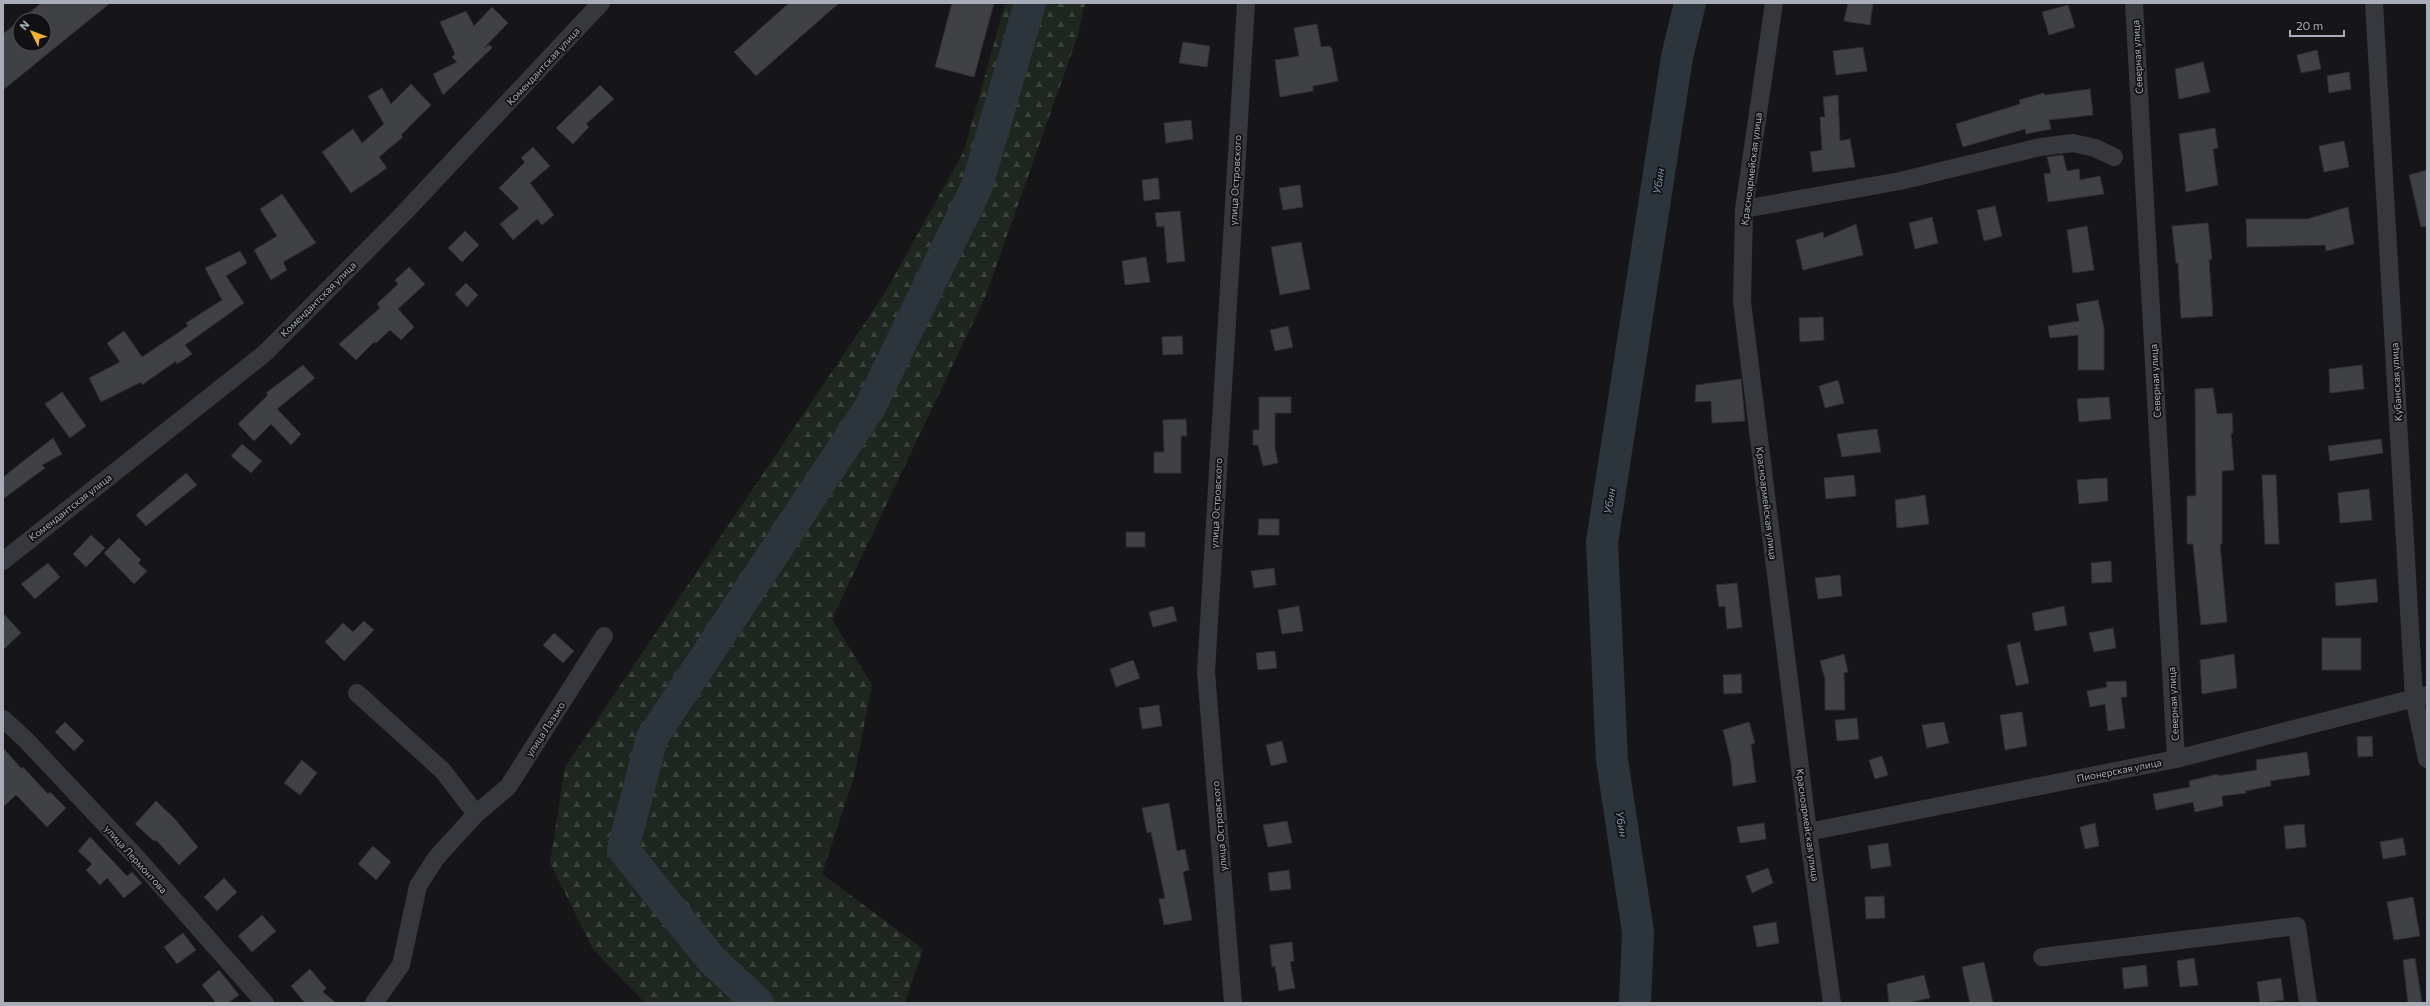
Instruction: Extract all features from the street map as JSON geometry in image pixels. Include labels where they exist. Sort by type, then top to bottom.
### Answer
[{"type":"street","name":"Комендантская улица","points":[[3,561],[265,353],[410,207],[601,3]]},
{"type":"street","name":"улица Островского","points":[[1233,1003],[1206,672],[1246,3]]},
{"type":"street","name":"Красноармейская улица","points":[[1774,3],[1744,209],[1742,302],[1808,832],[1832,1003]]},
{"type":"street","name":"Северная улица","points":[[2134,3],[2176,758]]},
{"type":"street","name":"Кубанская улица","points":[[2374,3],[2420,696],[2427,760]]},
{"type":"street","points":[[1744,209],[1900,181],[2040,147],[2073,143],[2095,148],[2114,157]]},
{"type":"street","name":"улица Лазько","points":[[374,1003],[401,965],[418,886],[436,858],[476,814],[508,787],[604,636]]},
{"type":"street","points":[[357,693],[443,770],[476,814]]},
{"type":"street","name":"Пионерская улица","points":[[1808,832],[2176,758],[2420,696]]},
{"type":"street","name":"улица Лермонтова","points":[[3,719],[25,739],[137,858],[265,1003]]},
{"type":"street","points":[[2042,957],[2297,926],[2308,1003]]},
{"type":"green space","points":[[1005,3],[1085,3],[1078,35],[986,295],[832,619],[872,685],[854,777],[822,874],[923,949],[905,1003],[645,1003],[593,949],[550,863],[565,767],[883,296],[964,151]]},
{"type":"building","points":[[41,3],[110,3],[52,50],[52,12],[30,12]]},
{"type":"building","points":[[789,3],[839,3],[756,76],[734,52]]},
{"type":"building","points":[[952,3],[994,3],[974,77],[935,67]]},
{"type":"building","points":[[1848,3],[1873,3],[1870,25],[1844,21]]},
{"type":"building","points":[[2068,5],[2075,27],[2049,35],[2042,12]]},
{"type":"building","points":[[492,7],[508,23],[484,48],[490,45],[492,48],[443,95],[433,74],[457,62],[452,57],[455,54],[440,22],[466,11],[474,26]]},
{"type":"building","points":[[1317,24],[1321,47],[1330,46],[1332,49],[1338,81],[1313,86],[1313,91],[1280,97],[1275,60],[1299,56],[1294,28]]},
{"type":"building","points":[[12,27],[12,52],[50,52],[3,90],[3,34]]},
{"type":"building","points":[[1183,42],[1210,46],[1207,67],[1179,63]]},
{"type":"building","points":[[1863,47],[1867,71],[1836,75],[1833,51]]},
{"type":"building","points":[[2317,50],[2321,69],[2301,73],[2297,55]]},
{"type":"building","points":[[2203,62],[2210,92],[2179,99],[2175,69]]},
{"type":"building","points":[[2349,72],[2351,89],[2329,93],[2327,76]]},
{"type":"building","points":[[411,84],[431,105],[401,135],[403,137],[379,157],[387,168],[351,193],[322,152],[353,129],[362,143],[384,124],[368,96],[382,88],[391,104]]},
{"type":"building","points":[[600,85],[614,99],[586,124],[589,127],[573,144],[556,128]]},
{"type":"building","points":[[2090,89],[2093,115],[2049,120],[2051,129],[2026,134],[2025,129],[1963,147],[1956,124],[2020,104],[2019,100],[2044,93],[2045,95]]},
{"type":"building","points":[[1838,95],[1840,141],[1850,139],[1855,167],[1813,172],[1810,152],[1822,150],[1820,117],[1825,117],[1823,97]]},
{"type":"building","points":[[1191,120],[1193,139],[1166,143],[1164,123]]},
{"type":"building","points":[[2215,128],[2218,148],[2213,149],[2218,185],[2186,192],[2179,134]]},
{"type":"building","points":[[2344,141],[2349,167],[2324,172],[2319,146]]},
{"type":"building","points":[[533,147],[550,166],[530,183],[554,215],[542,225],[537,219],[513,240],[500,224],[519,208],[499,188],[525,162],[521,158]]},
{"type":"building","points":[[2063,155],[2067,171],[2079,169],[2080,180],[2100,176],[2104,194],[2048,202],[2044,174],[2051,173],[2047,157]]},
{"type":"building","points":[[2427,170],[2427,226],[2421,227],[2409,175]]},
{"type":"building","points":[[1158,178],[1160,199],[1144,201],[1142,180]]},
{"type":"building","points":[[1300,185],[1303,207],[1283,210],[1279,188]]},
{"type":"building","points":[[282,194],[316,243],[283,262],[287,270],[271,280],[254,250],[277,236],[260,209]]},
{"type":"building","points":[[1995,206],[2002,236],[1984,241],[1977,210]]},
{"type":"building","points":[[2348,207],[2354,244],[2326,251],[2325,245],[2247,247],[2246,219],[2307,219]]},
{"type":"building","points":[[1180,211],[1185,261],[1167,263],[1164,226],[1157,227],[1155,213]]},
{"type":"building","points":[[1932,217],[1938,243],[1915,249],[1909,223]]},
{"type":"building","points":[[2208,223],[2212,259],[2209,260],[2213,316],[2181,318],[2178,263],[2176,263],[2172,226]]},
{"type":"building","points":[[1856,224],[1863,255],[1803,270],[1796,240],[1823,232],[1824,238]]},
{"type":"building","points":[[2087,226],[2094,270],[2073,273],[2067,230]]},
{"type":"building","points":[[465,231],[479,245],[462,262],[448,248]]},
{"type":"building","points":[[1301,242],[1310,289],[1280,295],[1271,247]]},
{"type":"building","points":[[240,251],[247,263],[226,276],[244,303],[185,345],[192,354],[177,364],[176,361],[142,385],[141,382],[101,402],[89,378],[120,362],[107,343],[124,331],[142,357],[188,326],[186,323],[222,300],[205,268]]},
{"type":"building","points":[[1146,257],[1150,282],[1125,285],[1122,261]]},
{"type":"building","points":[[409,267],[425,284],[398,309],[414,327],[401,340],[390,330],[376,343],[374,342],[356,360],[339,344],[380,308],[377,304],[398,284],[395,280]]},
{"type":"building","points":[[466,283],[478,295],[467,307],[455,294]]},
{"type":"building","points":[[2098,300],[2104,328],[2104,370],[2078,370],[2078,335],[2050,338],[2048,326],[2079,321],[2076,304]]},
{"type":"building","points":[[1823,317],[1824,340],[1800,342],[1799,318]]},
{"type":"building","points":[[1288,326],[1293,347],[1275,351],[1270,330]]},
{"type":"building","points":[[1182,336],[1183,354],[1163,355],[1162,337]]},
{"type":"building","points":[[303,365],[315,378],[277,409],[301,434],[291,445],[271,424],[254,441],[238,424],[268,395],[266,393]]},
{"type":"building","points":[[2362,365],[2364,389],[2330,393],[2329,369]]},
{"type":"building","points":[[1741,379],[1745,421],[1712,423],[1711,401],[1695,402],[1696,385]]},
{"type":"building","points":[[1838,380],[1844,403],[1825,408],[1819,386]]},
{"type":"building","points":[[2213,388],[2217,414],[2232,413],[2233,433],[2231,434],[2234,470],[2222,471],[2222,544],[2220,544],[2227,622],[2201,625],[2193,544],[2187,544],[2187,496],[2196,496],[2195,389]]},
{"type":"building","points":[[62,392],[86,426],[70,438],[45,404]]},
{"type":"building","points":[[1259,397],[1291,397],[1291,413],[1275,413],[1275,448],[1278,463],[1263,466],[1258,445],[1253,445],[1253,430],[1259,430]]},
{"type":"building","points":[[2109,397],[2111,419],[2079,422],[2077,399]]},
{"type":"building","points":[[1186,419],[1187,436],[1181,436],[1181,473],[1154,473],[1154,452],[1164,452],[1163,420]]},
{"type":"building","points":[[1877,429],[1881,452],[1842,457],[1837,434]]},
{"type":"building","points":[[53,438],[62,454],[42,465],[45,468],[3,499],[3,477]]},
{"type":"building","points":[[2381,439],[2383,453],[2330,461],[2328,446]]},
{"type":"building","points":[[242,444],[262,461],[251,473],[231,456]]},
{"type":"building","points":[[186,473],[197,485],[146,526],[136,515]]},
{"type":"building","points":[[1854,475],[1856,496],[1826,499],[1824,478]]},
{"type":"building","points":[[2262,475],[2276,475],[2279,544],[2265,544]]},
{"type":"building","points":[[2107,478],[2108,501],[2079,504],[2077,480]]},
{"type":"building","points":[[2369,489],[2372,520],[2340,523],[2338,493]]},
{"type":"building","points":[[1925,495],[1929,524],[1897,528],[1895,500]]},
{"type":"building","points":[[1259,519],[1279,519],[1279,535],[1258,535]]},
{"type":"building","points":[[1126,532],[1145,532],[1145,547],[1126,547]]},
{"type":"building","points":[[91,535],[105,548],[86,567],[73,554]]},
{"type":"building","points":[[119,538],[141,560],[138,563],[147,571],[134,584],[104,553]]},
{"type":"building","points":[[2111,561],[2112,582],[2092,583],[2091,563]]},
{"type":"building","points":[[48,563],[60,577],[35,599],[21,584]]},
{"type":"building","points":[[1274,568],[1276,585],[1254,588],[1251,571]]},
{"type":"building","points":[[1840,575],[1842,596],[1818,599],[1815,578]]},
{"type":"building","points":[[2376,579],[2378,602],[2336,606],[2335,583]]},
{"type":"building","points":[[1737,583],[1742,627],[1727,629],[1725,606],[1719,607],[1716,585]]},
{"type":"building","points":[[1173,606],[1177,621],[1153,627],[1149,612]]},
{"type":"building","points":[[1299,606],[1303,631],[1282,634],[1278,610]]},
{"type":"building","points":[[2064,606],[2067,625],[2035,631],[2032,613]]},
{"type":"building","points":[[3,613],[21,633],[3,650]]},
{"type":"building","points":[[364,621],[374,630],[344,661],[325,642],[343,623],[353,632]]},
{"type":"building","points":[[2113,628],[2116,648],[2094,652],[2089,633]]},
{"type":"building","points":[[554,633],[574,651],[563,663],[543,645]]},
{"type":"building","points":[[2322,638],[2361,638],[2361,670],[2322,670]]},
{"type":"building","points":[[2020,642],[2029,683],[2016,686],[2007,645]]},
{"type":"building","points":[[1275,651],[1277,668],[1258,670],[1256,653]]},
{"type":"building","points":[[1844,654],[1848,672],[1844,673],[1845,710],[1825,710],[1825,679],[1820,661]]},
{"type":"building","points":[[2234,654],[2237,688],[2202,694],[2200,660]]},
{"type":"building","points":[[1133,660],[1140,678],[1116,687],[1110,669]]},
{"type":"building","points":[[1741,674],[1742,693],[1724,694],[1723,675]]},
{"type":"building","points":[[2126,681],[2127,697],[2121,697],[2125,728],[2108,731],[2105,704],[2090,707],[2087,691],[2107,687],[2106,682]]},
{"type":"building","points":[[1159,705],[1162,726],[1142,729],[1139,708]]},
{"type":"building","points":[[2022,712],[2027,746],[2005,750],[2000,715]]},
{"type":"building","points":[[1857,718],[1859,739],[1837,741],[1835,720]]},
{"type":"building","points":[[65,722],[84,741],[74,751],[55,732]]},
{"type":"building","points":[[1749,722],[1755,743],[1751,744],[1756,782],[1733,786],[1731,762],[1723,730]]},
{"type":"building","points":[[1944,722],[1949,743],[1927,748],[1922,725]]},
{"type":"building","points":[[2372,736],[2373,756],[2358,757],[2357,737]]},
{"type":"building","points":[[1282,741],[1287,762],[1271,766],[1266,745]]},
{"type":"building","points":[[3,748],[48,794],[50,792],[66,808],[47,827],[16,795],[3,807]]},
{"type":"building","points":[[2307,752],[2310,775],[2270,781],[2271,786],[2245,791],[2246,793],[2222,796],[2223,806],[2195,812],[2193,802],[2156,810],[2153,794],[2190,787],[2189,781],[2218,774],[2218,776],[2257,770],[2256,760]]},
{"type":"building","points":[[1882,756],[1888,775],[1875,779],[1869,760]]},
{"type":"building","points":[[302,760],[317,773],[300,795],[284,783]]},
{"type":"building","points":[[156,801],[175,819],[198,847],[179,865],[156,840],[154,841],[135,824]]},
{"type":"building","points":[[1169,803],[1177,851],[1185,849],[1189,870],[1183,872],[1192,920],[1164,925],[1159,899],[1165,898],[1151,832],[1147,833],[1142,808]]},
{"type":"building","points":[[1287,821],[1292,843],[1268,847],[1263,825]]},
{"type":"building","points":[[1764,823],[1766,839],[1740,843],[1737,827]]},
{"type":"building","points":[[2095,823],[2099,846],[2085,849],[2080,827]]},
{"type":"building","points":[[2304,824],[2306,847],[2286,849],[2284,826]]},
{"type":"building","points":[[90,837],[127,876],[132,872],[142,883],[124,898],[107,878],[100,885],[86,870],[92,864],[78,851]]},
{"type":"building","points":[[2403,838],[2406,855],[2383,859],[2380,842]]},
{"type":"building","points":[[1888,843],[1891,866],[1871,869],[1868,846]]},
{"type":"building","points":[[373,846],[391,862],[376,880],[358,864]]},
{"type":"building","points":[[1768,868],[1773,883],[1752,893],[1746,876]]},
{"type":"building","points":[[1289,870],[1291,889],[1270,891],[1268,873]]},
{"type":"building","points":[[224,878],[237,892],[217,911],[204,897]]},
{"type":"building","points":[[1884,896],[1885,918],[1866,919],[1865,897]]},
{"type":"building","points":[[2413,897],[2420,936],[2394,940],[2387,902]]},
{"type":"building","points":[[262,915],[276,931],[252,952],[238,936]]},
{"type":"building","points":[[1776,922],[1779,943],[1757,947],[1753,926]]},
{"type":"building","points":[[183,933],[196,950],[177,964],[164,947]]},
{"type":"building","points":[[1292,942],[1294,961],[1290,962],[1295,988],[1279,991],[1275,966],[1272,967],[1270,945]]},
{"type":"building","points":[[2194,958],[2198,985],[2180,987],[2177,961]]},
{"type":"building","points":[[2415,958],[2422,1003],[2408,1003],[2403,960]]},
{"type":"building","points":[[1984,962],[1993,1003],[1970,1003],[1962,967]]},
{"type":"building","points":[[2146,965],[2148,986],[2124,989],[2122,968]]},
{"type":"building","points":[[310,969],[326,988],[323,992],[336,1003],[305,1003],[291,986]]},
{"type":"building","points":[[219,970],[239,995],[228,1003],[216,1003],[202,985]]},
{"type":"building","points":[[1924,975],[1930,998],[1908,1003],[1889,1003],[1887,984]]},
{"type":"building","points":[[2281,978],[2284,1000],[2260,1003],[2257,982]]},
{"type":"waterway","points":[[758,1003],[711,959],[623,849],[652,738],[870,407],[977,186],[1030,3]]},
{"type":"waterway","name":"Убин","points":[[1635,1003],[1638,932],[1612,760],[1602,542],[1677,57],[1690,3]]}]
